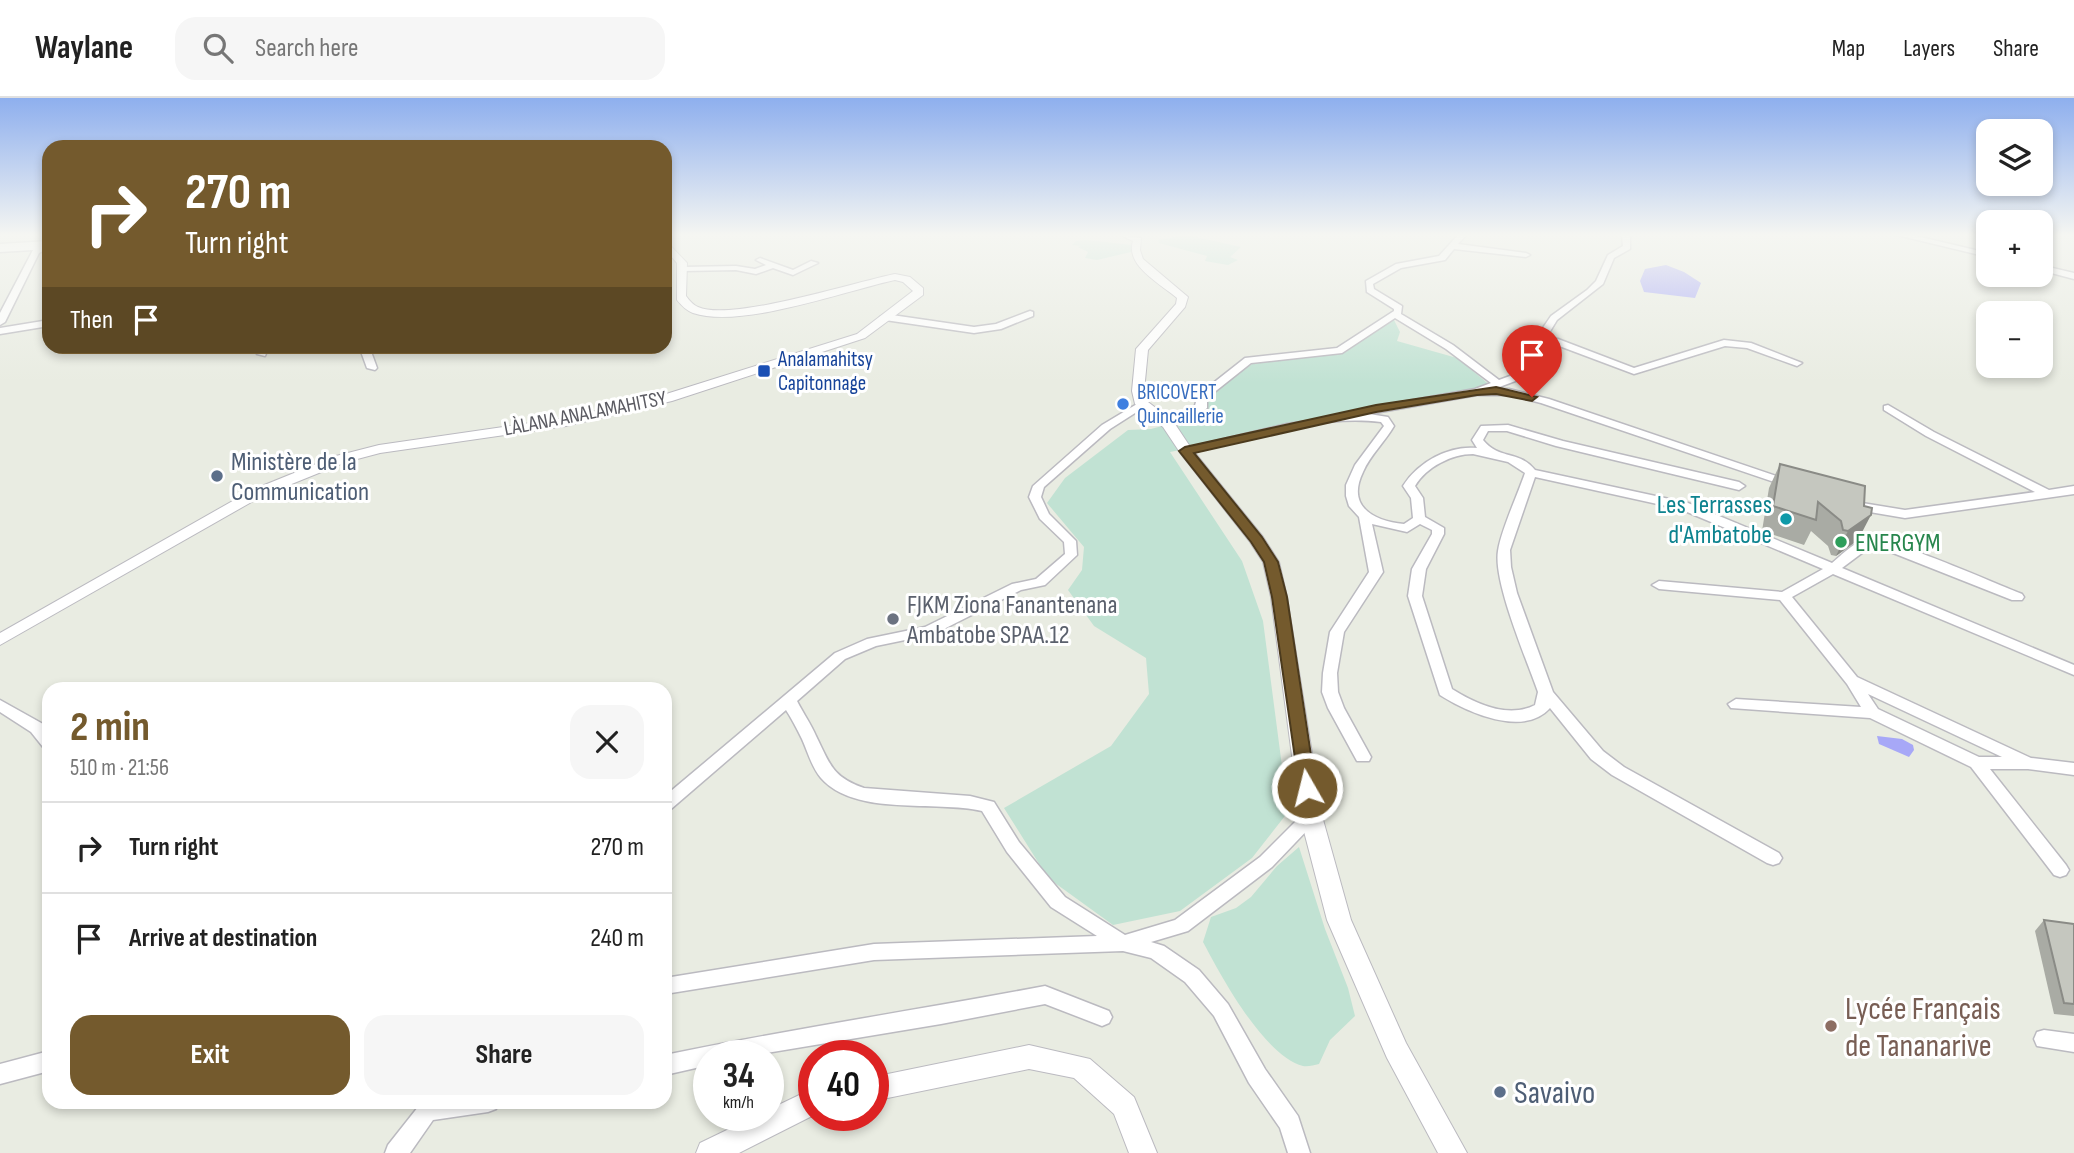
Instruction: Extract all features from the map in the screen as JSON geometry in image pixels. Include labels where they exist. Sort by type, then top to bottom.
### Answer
[{"type":"street","points":[[0,322],[19,284]]},
{"type":"street","name":"LÀLANA ANALAMAHITSY","points":[[682,284],[681,298],[687,307],[702,312],[726,313],[765,308],[863,284]]},
{"type":"street","name":"LÀLANA ANALAMAHITSY","points":[[0,639],[257,493],[341,459],[379,449],[566,422],[618,411],[861,336],[918,295],[919,290],[914,284]]},
{"type":"street","points":[[1167,284],[1183,297],[1181,305],[1142,349],[1138,391],[1142,404],[1168,424],[1185,451],[1257,540],[1271,562],[1279,597],[1311,816],[1339,920],[1396,1050],[1453,1153]]},
{"type":"street","points":[[1168,424],[1185,420],[1197,412],[1202,408],[1202,397],[1248,360],[1339,351],[1395,315],[1399,308],[1370,290],[1369,284]]},
{"type":"street","points":[[1185,451],[1322,421],[1477,392],[1499,385],[1520,372],[1553,318],[1597,284]]},
{"type":"street","points":[[885,317],[974,330],[998,327],[1030,314]]},
{"type":"street","points":[[1395,315],[1417,326],[1477,366],[1499,385]]},
{"type":"street","points":[[0,331],[42,324]]},
{"type":"street","points":[[1540,341],[1555,341],[1634,371],[1735,342],[1797,363]]},
{"type":"street","points":[[367,354],[372,369]]},
{"type":"street","points":[[1477,392],[1509,392],[1545,401],[1798,487]]},
{"type":"street","points":[[672,799],[840,656],[872,642],[929,631],[1017,587],[1041,582],[1055,571],[1071,555],[1070,541],[1044,516],[1035,497],[1039,486],[1106,427],[1142,404]]},
{"type":"street","points":[[1888,408],[1930,434],[2046,493]]},
{"type":"street","points":[[1322,421],[1366,415],[1388,422],[1387,429],[1357,471],[1351,486],[1354,503],[1365,518],[1376,572],[1373,582],[1342,623],[1330,673],[1330,692],[1336,708],[1363,757]]},
{"type":"street","points":[[1485,450],[1476,440],[1485,428],[1508,428],[1560,444],[1739,486]]},
{"type":"street","points":[[1419,519],[1417,498],[1409,486],[1415,475],[1441,456],[1460,449],[1485,450],[1525,466],[1531,473],[1684,506],[2074,670]]},
{"type":"street","points":[[1531,473],[1504,550],[1504,567],[1510,593],[1546,694],[1597,755],[1618,771],[1773,858]]},
{"type":"street","points":[[1848,504],[1905,514],[2074,490]]},
{"type":"street","points":[[1365,518],[1385,526],[1406,528],[1419,519]]},
{"type":"street","points":[[1419,519],[1438,528],[1438,534],[1419,569],[1415,596],[1445,692],[1458,701],[1478,708],[1520,718],[1542,708],[1543,696],[1546,694]]},
{"type":"street","points":[[1659,585],[1784,596],[1834,568],[1863,545],[1880,545],[2017,597]]},
{"type":"street","points":[[1784,596],[1852,681],[1873,713]]},
{"type":"street","points":[[1852,681],[2028,764]]},
{"type":"street","points":[[789,701],[810,738],[820,765],[831,779],[855,792],[908,799],[964,800],[988,806],[1013,847],[1058,902],[1123,943],[1157,952],[1192,976],[1222,1010],[1257,1076],[1290,1123],[1299,1153]]},
{"type":"street","points":[[0,705],[37,728],[42,734]]},
{"type":"street","points":[[1736,705],[1873,713],[1977,763],[2028,764],[2074,769]]},
{"type":"street","points":[[1977,763],[2060,870]]},
{"type":"street","points":[[672,985],[874,952],[1123,943],[1181,926],[1266,862],[1311,816]]},
{"type":"street","points":[[672,1063],[772,1042],[1045,995],[1102,1017]]},
{"type":"street","points":[[2044,1039],[2074,1043]]},
{"type":"street","points":[[889,1085],[1029,1058],[1081,1068],[1124,1106],[1143,1153]]},
{"type":"street","points":[[0,1074],[42,1063]]},
{"type":"street","points":[[396,1153],[427,1111],[441,1109]]},
{"type":"street","points":[[710,1153],[798,1109]]},
{"type":"green space","points":[[1393,318],[1400,332],[1397,341],[1457,358],[1491,386],[1440,398],[1354,412],[1170,452],[1242,561],[1263,621],[1288,812],[1252,858],[1180,911],[1113,925],[1048,878],[1004,808],[1111,746],[1149,694],[1146,658],[1094,626],[1068,590],[1082,570],[1084,547],[1047,503],[1065,478],[1128,430],[1151,429],[1192,418],[1219,388],[1252,364],[1346,352]]},
{"type":"green space","points":[[1299,847],[1325,929],[1348,988],[1355,1016],[1330,1040],[1319,1064],[1307,1066],[1288,1059],[1259,1031],[1232,994],[1203,942],[1211,917],[1236,908],[1251,897],[1277,866]]},
{"type":"water","points":[[1641,284],[1701,284],[1695,298],[1644,292]]},
{"type":"water","points":[[1877,736],[1902,739],[1913,745],[1914,750],[1909,757],[1879,744]]},
{"type":"building","points":[[1780,464],[1865,486],[1864,506],[1872,508],[1871,515],[1848,531],[1843,530],[1841,521],[1818,502],[1816,520],[1773,506]]},
{"type":"building","points":[[2044,920],[2074,924],[2074,1004],[2064,1003]]},
{"type":"place","name":"Analamahitsy Capitonnage","points":[[764,371]]},
{"type":"place","name":"BRICOVERT Quincaillerie","points":[[1123,404]]},
{"type":"place","name":"Ministère de la Communication","points":[[217,476]]},
{"type":"place","name":"Les Terrasses d'Ambatobe","points":[[1786,519]]},
{"type":"place","name":"ENERGYM","points":[[1841,542]]},
{"type":"place","name":"FJKM Ziona Fanantenana Ambatobe SPAA.12","points":[[893,619]]},
{"type":"place","name":"Lycée Français de Tananarive","points":[[1831,1026]]},
{"type":"place","name":"Savaivo","points":[[1500,1092]]},
{"type":"route","points":[[1307,788],[1279,597],[1271,562],[1257,540],[1185,451],[1376,409],[1477,392],[1509,392],[1532,397]]}]
